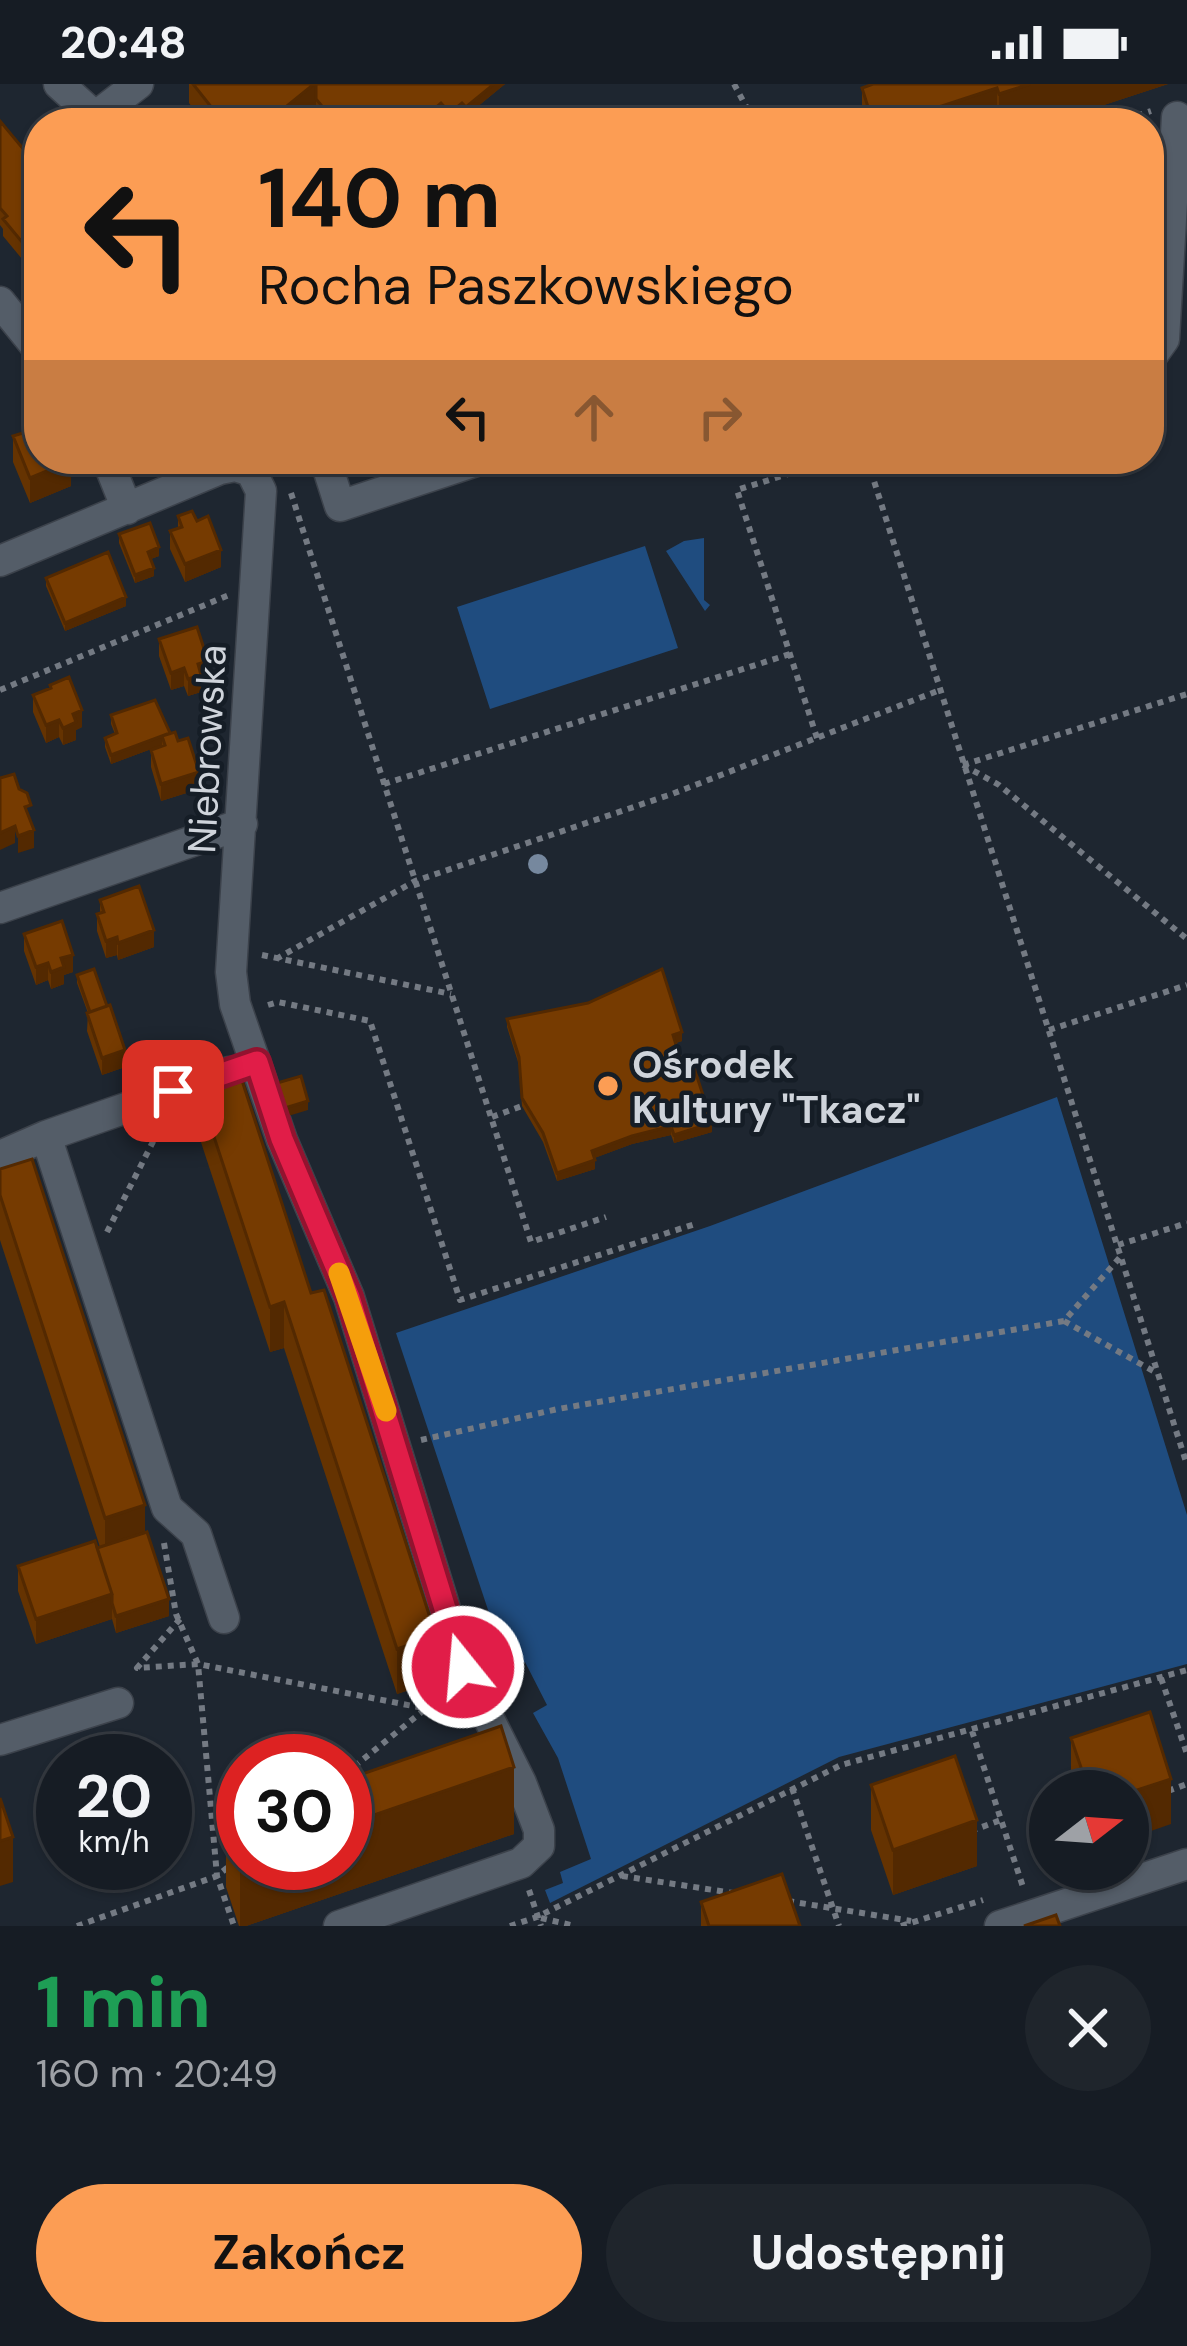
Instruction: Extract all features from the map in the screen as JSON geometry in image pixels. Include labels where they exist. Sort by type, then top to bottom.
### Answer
[{"type":"street","points":[[59,84],[86,108]]},
{"type":"street","points":[[112,108],[138,84]]},
{"type":"street","points":[[1164,340],[1171,118]]},
{"type":"street","points":[[0,302],[24,332]]},
{"type":"street","points":[[113,474],[127,509]]},
{"type":"street","points":[[0,561],[222,474]]},
{"type":"street","name":"Niebrowska","points":[[250,474],[261,490],[231,972],[235,1004],[282,1139],[349,1297],[463,1667],[521,1783],[538,1830],[538,1846],[520,1863],[339,1926]]},
{"type":"street","points":[[330,474],[340,506],[437,474]]},
{"type":"street","points":[[0,908],[242,824]]},
{"type":"street","points":[[0,1156],[257,1062]]},
{"type":"street","points":[[46,1136],[167,1508],[196,1534],[224,1618]]},
{"type":"street","points":[[0,1740],[118,1703]]},
{"type":"street","points":[[1000,1926],[1086,1913],[1187,1864]]},
{"type":"path","points":[[788,474],[737,490],[817,738]]},
{"type":"path","points":[[872,474],[1187,1465]]},
{"type":"path","points":[[290,488],[531,1243],[606,1216]]},
{"type":"path","points":[[0,690],[255,586]]},
{"type":"path","points":[[384,784],[790,654]]},
{"type":"path","points":[[276,959],[416,881],[672,794],[940,690]]},
{"type":"path","points":[[963,765],[1187,694]]},
{"type":"path","points":[[963,765],[999,784],[1187,939]]},
{"type":"path","points":[[259,950],[263,957],[451,994]]},
{"type":"path","points":[[1048,1030],[1187,986]]},
{"type":"path","points":[[261,1014],[265,1007],[278,1003],[370,1022],[460,1300],[694,1224]]},
{"type":"path","points":[[492,1117],[522,1106]]},
{"type":"path","points":[[80,1241],[108,1232],[171,1107]]},
{"type":"path","points":[[1118,1245],[1187,1223]]},
{"type":"path","points":[[1064,1321],[1121,1256]]},
{"type":"path","points":[[398,1447],[558,1409],[1064,1321],[1158,1373]]},
{"type":"path","points":[[179,1619],[137,1668],[198,1664],[461,1716]]},
{"type":"path","points":[[510,1926],[537,1917],[841,1765],[1187,1670]]},
{"type":"path","points":[[1161,1677],[1187,1754]]},
{"type":"path","points":[[372,1752],[461,1680]]},
{"type":"path","points":[[971,1730],[1023,1887]]},
{"type":"path","points":[[1161,1793],[1187,1784]]},
{"type":"path","points":[[792,1788],[839,1926]]},
{"type":"path","points":[[965,1832],[1001,1820]]},
{"type":"path","points":[[618,1875],[747,1895]]},
{"type":"path","points":[[77,1926],[216,1877]]},
{"type":"path","points":[[769,1898],[914,1922]]},
{"type":"path","points":[[99,1926],[107,1915]]},
{"type":"path","points":[[537,1917],[575,1926]]},
{"type":"shaded area","points":[[704,538],[704,600],[710,605],[705,611],[666,551],[684,541]]},
{"type":"shaded area","points":[[645,546],[678,648],[490,709],[457,607]]},
{"type":"shaded area","points":[[1057,1097],[1187,1515],[1187,1664],[839,1757],[550,1903],[545,1890],[563,1883],[560,1872],[591,1859],[558,1758],[533,1713],[547,1705],[525,1662],[509,1670],[504,1658],[396,1333],[710,1226]]},
{"type":"building","points":[[193,84],[314,84],[284,108],[212,108]]},
{"type":"building","points":[[316,84],[494,84],[466,107],[462,103],[456,108],[441,103],[435,108],[324,108],[316,99]]},
{"type":"building","points":[[873,84],[1030,84],[999,94],[997,88],[936,108],[868,108],[862,88]]},
{"type":"building","points":[[0,121],[24,150],[22,242],[0,208]]},
{"type":"building","points":[[24,433],[24,463],[13,436]]},
{"type":"building","points":[[192,511],[197,521],[208,516],[221,550],[185,564],[170,531],[182,527],[178,516]]},
{"type":"building","points":[[150,523],[159,547],[148,552],[154,568],[135,575],[119,534]]},
{"type":"building","points":[[108,552],[126,597],[65,623],[46,578]]},
{"type":"building","points":[[197,627],[208,661],[198,664],[201,675],[188,679],[184,668],[171,673],[159,639]]},
{"type":"building","points":[[69,677],[82,710],[73,714],[76,722],[63,728],[59,720],[46,725],[33,695]]},
{"type":"building","points":[[155,700],[170,733],[111,755],[105,738],[117,733],[111,715]]},
{"type":"building","points":[[175,732],[178,741],[188,738],[199,772],[161,784],[151,750],[165,745],[162,736]]},
{"type":"building","points":[[14,774],[19,789],[27,793],[31,805],[25,807],[34,830],[18,836],[15,826],[0,833],[0,778]]},
{"type":"building","points":[[139,886],[154,930],[118,943],[117,937],[106,941],[97,914],[104,912],[100,900]]},
{"type":"building","points":[[62,921],[73,955],[61,958],[64,967],[51,972],[48,963],[36,967],[24,934]]},
{"type":"building","points":[[94,969],[107,1006],[90,1012],[77,975]]},
{"type":"building","name":"Ośrodek Kultury \"Tkacz\"","points":[[662,969],[682,1032],[673,1035],[681,1061],[691,1058],[712,1123],[674,1135],[671,1126],[632,1136],[592,1151],[595,1160],[557,1173],[543,1133],[522,1098],[519,1057],[507,1019],[588,1003]]},
{"type":"building","points":[[110,1005],[125,1050],[102,1058],[87,1013]]},
{"type":"building","points":[[236,1062],[311,1293],[324,1290],[436,1636],[397,1649],[284,1302],[270,1307],[194,1076]]},
{"type":"building","points":[[301,1076],[308,1101],[285,1108],[277,1083]]},
{"type":"building","points":[[32,1159],[145,1505],[105,1518],[0,1195],[0,1169]]},
{"type":"building","points":[[147,1532],[169,1599],[116,1616],[97,1548]]},
{"type":"building","points":[[95,1541],[112,1594],[36,1619],[18,1566]]},
{"type":"building","points":[[1150,1712],[1171,1779],[1149,1786],[1149,1770],[1082,1770],[1071,1738]]},
{"type":"building","points":[[501,1726],[514,1767],[372,1816],[372,1771]]},
{"type":"building","points":[[955,1756],[977,1820],[893,1850],[871,1785]]},
{"type":"building","points":[[0,1798],[13,1837],[0,1841]]},
{"type":"building","points":[[782,1874],[800,1926],[709,1926],[701,1902]]},
{"type":"building","points":[[1056,1915],[1060,1926],[1024,1926]]},
{"type":"slow traffic","points":[[339,1273],[386,1411]]},
{"type":"place","name":"Ośrodek Kultury \"Tkacz\"","points":[[608,1086]]},
{"type":"route","points":[[173,1091],[257,1062],[282,1139],[349,1297],[463,1667]]}]
